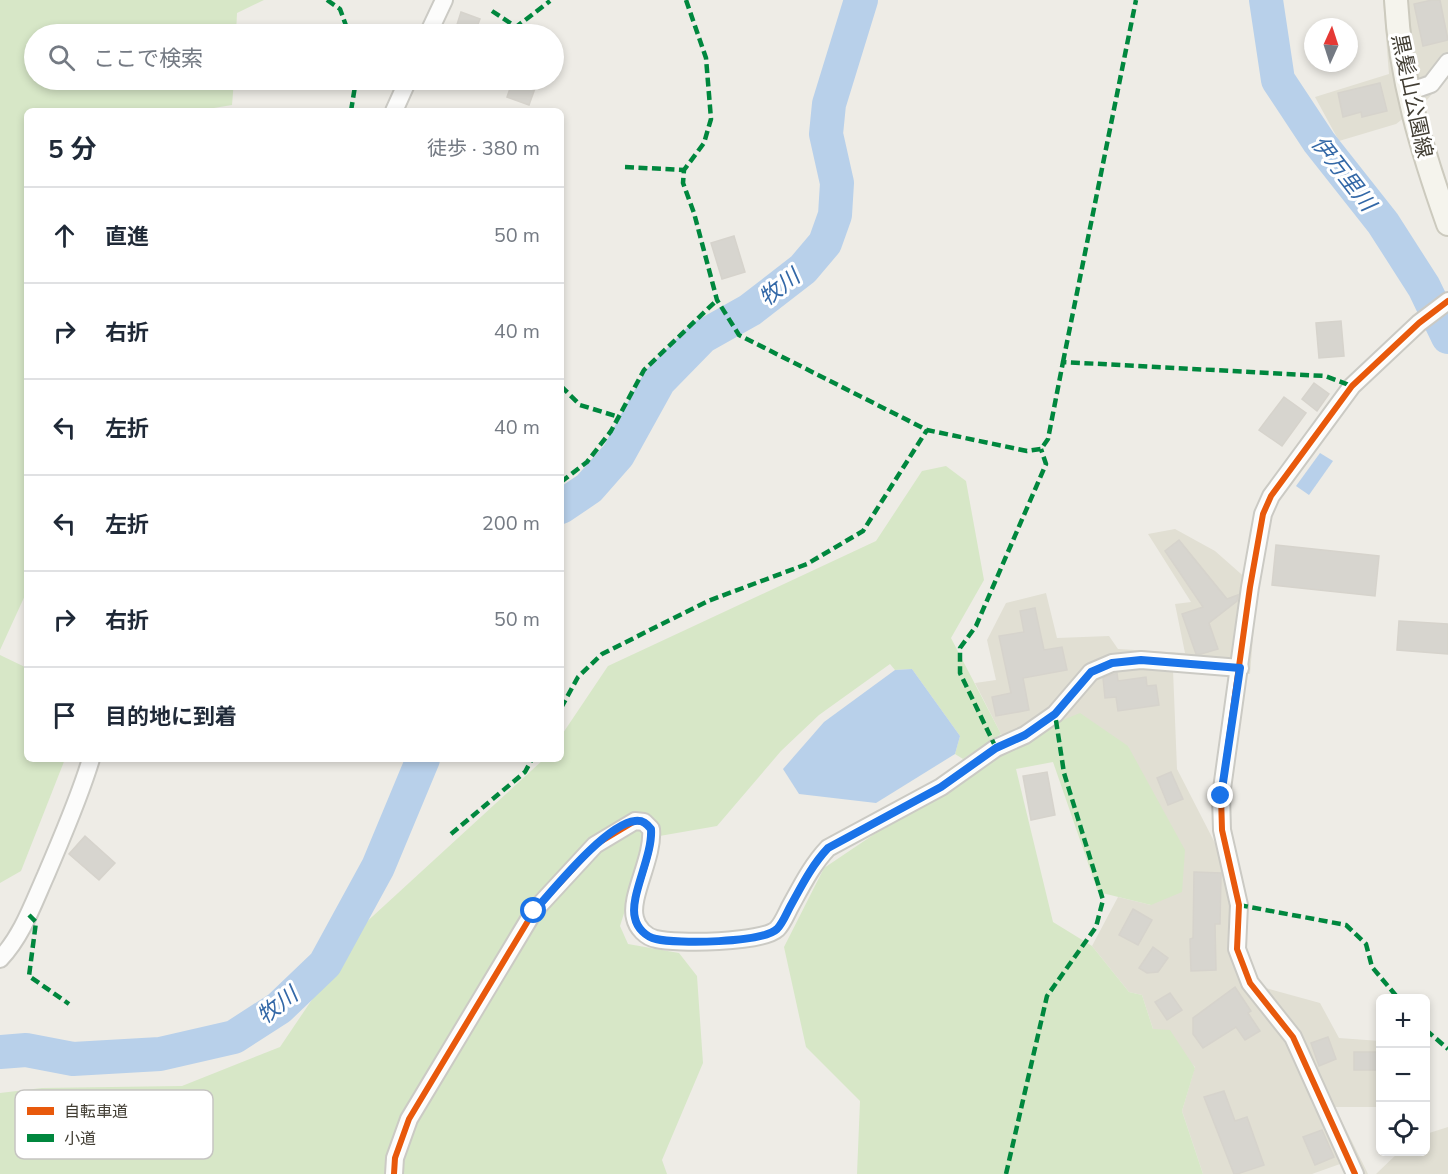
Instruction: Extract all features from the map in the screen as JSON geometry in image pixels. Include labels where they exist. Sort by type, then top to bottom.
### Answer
[{"type":"main road","name":"黒髪山公園線","points":[[1396,0],[1398,35],[1421,149],[1448,224]]},
{"type":"street","points":[[433,24],[444,0]]},
{"type":"street","points":[[1408,92],[1431,84],[1448,62]]},
{"type":"street","points":[[395,108],[403,90]]},
{"type":"street","points":[[1355,1174],[1293,1037],[1250,983],[1238,949],[1239,905],[1222,830],[1221,796],[1252,577],[1263,514],[1271,496],[1352,386],[1419,323],[1447,302]]},
{"type":"street","points":[[394,1174],[395,1158],[409,1119],[534,911],[595,845],[626,825],[635,821],[644,822],[651,829],[652,845],[635,901],[634,917],[643,933],[656,939],[744,941],[764,937],[778,928],[815,862],[828,848],[941,787],[996,748],[1025,735],[1055,714],[1091,672],[1112,663],[1141,660],[1240,668]]},
{"type":"street","points":[[0,959],[10,948],[29,915],[71,817],[90,762]]},
{"type":"shaded area","points":[[1383,0],[1448,0],[1448,75],[1426,101],[1396,124],[1339,141],[1315,97],[1389,74]]},
{"type":"shaded area","points":[[1175,529],[1215,551],[1257,588],[1250,674],[1173,670],[1177,769],[1217,847],[1243,950],[1262,987],[1320,1003],[1339,1038],[1376,1041],[1376,1107],[1335,1107],[1368,1174],[1347,1174],[1340,1164],[1312,1174],[1203,1174],[1182,1111],[1195,1067],[1153,1029],[1142,995],[1129,992],[1092,946],[1118,897],[1151,905],[1128,746],[1014,740],[1001,734],[975,683],[996,680],[987,640],[1006,603],[1046,593],[1057,638],[1109,636],[1118,649],[1185,653],[1175,604],[1191,602],[1148,534]]},
{"type":"shaded area","points":[[1448,1127],[1448,1174],[1376,1174],[1395,1156],[1430,1156],[1430,1133]]},
{"type":"green space","points":[[0,0],[264,0],[237,13],[236,24],[24,24],[24,90],[233,90],[232,105],[214,108],[24,108],[24,598],[0,650]]},
{"type":"green space","points":[[946,466],[966,481],[984,580],[951,638],[1001,734],[963,759],[955,754],[960,736],[912,669],[895,670],[890,664],[819,715],[781,751],[717,826],[648,838],[620,926],[628,944],[679,953],[697,976],[703,1063],[662,1160],[667,1174],[0,1174],[0,1093],[15,1091],[15,1159],[213,1159],[213,1090],[25,1090],[182,1086],[280,1047],[361,927],[541,762],[564,762],[564,732],[608,666],[876,541],[922,471]]},
{"type":"green space","points":[[0,655],[24,667],[24,762],[64,762],[21,871],[0,883]]},
{"type":"green space","points":[[1080,713],[1128,746],[1185,850],[1182,892],[1151,905],[1098,892],[1053,762],[1016,769],[1053,922],[1092,946],[1129,992],[1142,995],[1153,1029],[1170,1030],[1195,1068],[1182,1111],[1203,1174],[857,1174],[860,1101],[806,1047],[784,947],[824,868],[1014,740]]},
{"type":"water","points":[[1320,453],[1333,461],[1309,495],[1296,486]]},
{"type":"water","points":[[912,669],[960,736],[955,754],[876,803],[799,794],[783,769],[824,722],[895,670]]},
{"type":"building","points":[[1440,0],[1448,40],[1423,46],[1414,4]]},
{"type":"building","points":[[461,12],[480,19],[478,24],[457,24]]},
{"type":"building","points":[[1380,83],[1387,111],[1362,117],[1361,112],[1343,117],[1338,93]]},
{"type":"building","points":[[509,90],[534,90],[529,105],[507,97]]},
{"type":"building","points":[[734,236],[745,272],[722,279],[711,243]]},
{"type":"building","points":[[1341,321],[1344,356],[1319,358],[1316,323]]},
{"type":"building","points":[[1314,383],[1329,394],[1317,411],[1302,399]]},
{"type":"building","points":[[1284,397],[1306,413],[1282,446],[1259,430]]},
{"type":"building","points":[[1179,540],[1227,599],[1238,595],[1237,601],[1209,623],[1218,649],[1201,654],[1196,654],[1182,614],[1203,607],[1165,551]]},
{"type":"building","points":[[1276,545],[1379,556],[1375,596],[1272,585]]},
{"type":"building","points":[[1035,608],[1044,650],[1062,647],[1067,670],[1023,678],[1029,710],[996,716],[992,697],[1011,693],[999,636],[1024,632],[1020,611]]},
{"type":"building","points":[[1399,621],[1448,624],[1448,654],[1397,650]]},
{"type":"building","points":[[1117,673],[1118,681],[1146,677],[1147,686],[1156,685],[1159,705],[1118,711],[1116,697],[1105,698],[1103,678]]},
{"type":"building","points":[[1047,772],[1055,815],[1031,820],[1023,776]]},
{"type":"building","points":[[1171,772],[1183,799],[1168,805],[1157,778]]},
{"type":"building","points":[[85,836],[115,863],[99,880],[69,854]]},
{"type":"building","points":[[1194,872],[1221,873],[1220,924],[1215,924],[1216,970],[1191,971],[1190,939],[1193,938]]},
{"type":"building","points":[[1133,909],[1152,920],[1138,945],[1119,935]]},
{"type":"building","points":[[1153,947],[1168,958],[1158,972],[1147,973],[1139,968]]},
{"type":"building","points":[[1235,987],[1251,1011],[1248,1013],[1260,1031],[1245,1040],[1236,1027],[1203,1048],[1193,1034],[1193,1018]]},
{"type":"building","points":[[1170,993],[1182,1010],[1167,1020],[1155,1002]]},
{"type":"building","points":[[1328,1037],[1336,1059],[1319,1066],[1311,1043]]},
{"type":"building","points":[[1354,1052],[1376,1052],[1376,1070],[1354,1070]]},
{"type":"building","points":[[1224,1091],[1235,1121],[1247,1117],[1264,1165],[1234,1174],[1204,1097]]},
{"type":"building","points":[[1322,1130],[1334,1157],[1315,1165],[1303,1137]]},
{"type":"waterway","name":"牧川","points":[[564,505],[589,488],[618,455],[659,381],[702,337],[750,310],[803,269],[825,243],[835,215],[837,183],[826,134],[829,104],[861,0]]},
{"type":"waterway","name":"伊万里川","points":[[1266,0],[1278,80],[1319,142],[1383,223],[1424,287],[1448,337]]},
{"type":"waterway","name":"牧川","points":[[0,1052],[26,1050],[73,1059],[160,1054],[234,1037],[279,1008],[325,964],[378,867],[422,762]]},
{"type":"marked path","points":[[327,0],[340,9],[345,24]]},
{"type":"marked path","points":[[686,0],[706,58],[711,119],[704,143],[684,170],[683,183],[694,213],[717,300],[739,335],[927,430],[1027,451],[1041,449],[1048,439],[1063,362],[1325,376],[1352,386]]},
{"type":"marked path","points":[[1063,362],[1136,0]]},
{"type":"marked path","points":[[520,24],[550,1]]},
{"type":"marked path","points":[[492,11],[512,24]]},
{"type":"marked path","points":[[351,108],[354,90]]},
{"type":"marked path","points":[[625,167],[684,170]]},
{"type":"marked path","points":[[564,480],[587,462],[611,431],[644,370],[717,300]]},
{"type":"marked path","points":[[564,389],[580,405],[619,417]]},
{"type":"marked path","points":[[564,703],[578,677],[602,654],[708,601],[807,564],[863,531],[927,430]]},
{"type":"marked path","points":[[996,748],[960,673],[960,648],[976,626],[1046,464],[1041,449]]},
{"type":"marked path","points":[[1006,1174],[1047,996],[1096,927],[1103,900],[1064,773],[1055,714]]},
{"type":"marked path","points":[[451,834],[525,772],[530,762]]},
{"type":"marked path","points":[[1239,905],[1346,925],[1366,944],[1372,967],[1395,994]]},
{"type":"marked path","points":[[29,915],[36,922],[29,976],[69,1004]]},
{"type":"marked path","points":[[1430,1033],[1448,1049]]},
{"type":"cycle path","points":[[1355,1174],[1293,1037],[1250,983],[1237,949],[1239,905],[1222,830],[1221,796],[1250,587],[1263,514],[1271,496],[1352,386],[1419,323],[1448,301]]},
{"type":"cycle path","points":[[394,1174],[395,1158],[409,1119],[534,911],[595,845],[635,821],[644,822],[651,829],[649,852],[634,909],[636,922],[642,932],[656,939],[682,942],[738,940],[768,934],[779,927],[808,875],[828,848],[941,787],[996,748],[1025,735],[1055,714],[1091,672],[1112,663],[1141,660],[1240,668]]},
{"type":"route","points":[[534,911],[595,845],[626,825],[635,821],[644,822],[651,829],[652,845],[635,901],[634,917],[643,933],[656,939],[744,941],[764,937],[778,928],[815,862],[828,848],[941,787],[996,748],[1025,735],[1055,714],[1091,672],[1112,663],[1141,660],[1240,668],[1221,796]]}]
